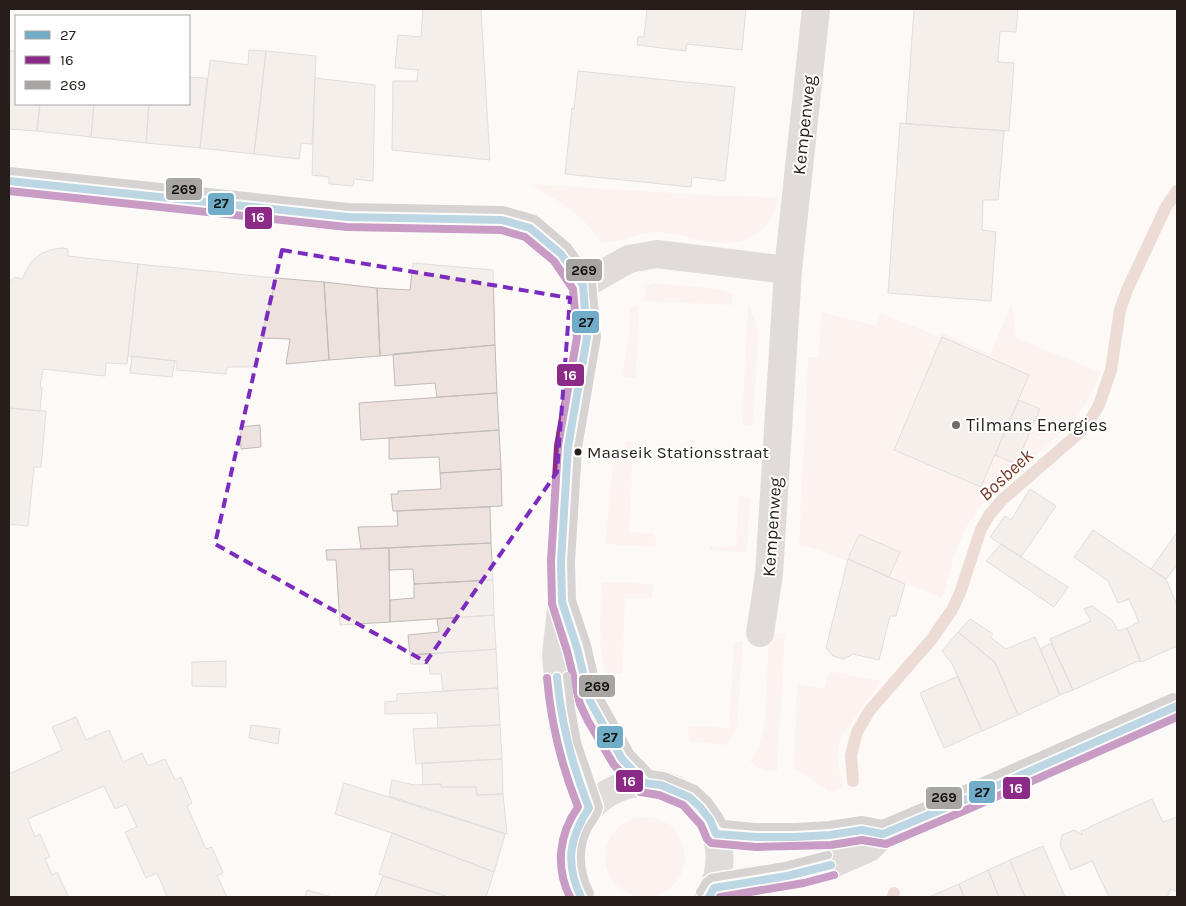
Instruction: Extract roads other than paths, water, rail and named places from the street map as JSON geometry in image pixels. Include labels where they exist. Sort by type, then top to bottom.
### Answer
[{"type":"main road","points":[[9,181],[348,217],[502,220],[530,228],[561,254],[583,285],[587,337],[568,447],[561,562],[562,602],[556,654],[560,713],[575,773],[590,808]]},
{"type":"main road","points":[[562,602],[577,648],[585,684],[597,716],[622,759],[645,783]]},
{"type":"main road","points":[[711,893],[750,880],[813,871],[836,863],[869,848],[883,834],[1177,706]]},
{"type":"main road","points":[[579,897],[570,866],[570,850],[580,820],[601,797],[629,785],[645,783],[661,785],[689,797],[705,814],[716,834],[720,861],[718,875],[711,893]]},
{"type":"main road","points":[[716,834],[795,837],[830,835],[862,830],[883,834]]},
{"type":"street","name":"Kempenweg","points":[[760,633],[769,574],[788,270],[816,9]]},
{"type":"street","points":[[583,285],[629,259],[657,254],[788,270]]},
{"type":"waterway","name":"Bosbeek","points":[[853,781],[851,755],[857,732],[870,710],[931,640],[952,610],[960,593],[981,529],[990,514],[1002,500],[1078,434],[1090,420],[1099,405],[1111,370],[1120,310],[1127,290],[1166,207],[1177,191]]},
{"type":"waterway","name":"Bosbeek","points":[[893,897],[894,893]]},
{"type":"place","name":"Tilmans Energies","points":[[956,425]]},
{"type":"place","name":"Maaseik Stationsstraat","points":[[578,452]]}]
